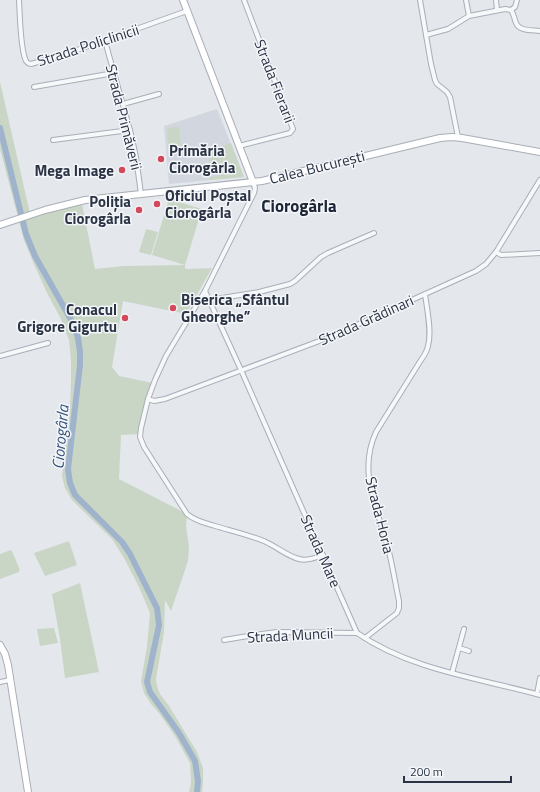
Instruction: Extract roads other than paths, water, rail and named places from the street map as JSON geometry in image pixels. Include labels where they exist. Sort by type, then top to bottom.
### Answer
[{"type":"main road","points":[[183,0],[253,182]]},
{"type":"main road","name":"Calea București","points":[[0,225],[85,200],[270,180],[432,139],[458,137],[540,152]]},
{"type":"main road","points":[[0,645],[8,665],[28,792]]},
{"type":"street","name":"Strada Policlinicii","points":[[19,0],[22,46],[26,61],[29,64],[51,59],[187,11]]},
{"type":"street","name":"Strada Fierarii","points":[[239,146],[290,133],[293,129],[244,0]]},
{"type":"street","points":[[420,0],[435,80],[450,97],[458,137]]},
{"type":"street","points":[[466,0],[469,16]]},
{"type":"street","points":[[496,0],[497,10]]},
{"type":"street","points":[[511,10],[515,7],[517,0]]},
{"type":"street","points":[[426,35],[448,29],[469,16],[505,9],[511,10],[514,14],[516,24],[519,28],[540,31]]},
{"type":"street","name":"Strada Primăverii","points":[[105,40],[130,130],[136,157],[141,194]]},
{"type":"street","points":[[34,87],[114,72]]},
{"type":"street","points":[[123,104],[159,94]]},
{"type":"street","points":[[53,140],[130,130]]},
{"type":"street","name":"Strada Grădinari","points":[[148,399],[154,401],[165,399],[330,337],[482,268],[496,252],[540,180]]},
{"type":"street","points":[[253,182],[255,188],[254,193],[205,291],[166,356],[155,380],[140,428],[140,437],[144,448],[187,514],[191,517],[262,540],[298,559],[311,559],[323,555]]},
{"type":"street","points":[[209,300],[259,292],[290,284],[321,257],[374,233]]},
{"type":"street","points":[[496,252],[501,255],[540,253]]},
{"type":"street","name":"Strada Mare","points":[[205,291],[357,633]]},
{"type":"street","name":"Strada Horia","points":[[365,638],[397,613],[399,608],[390,556],[371,489],[368,460],[376,432],[421,360],[428,345],[429,333],[425,294]]},
{"type":"street","points":[[0,356],[48,344]]},
{"type":"street","points":[[452,672],[464,629]]},
{"type":"street","name":"Strada Muncii","points":[[224,640],[277,632],[357,633]]},
{"type":"street","points":[[357,633],[396,654],[414,661],[539,695],[540,678]]},
{"type":"street","points":[[458,648],[469,651]]},
{"type":"street","points":[[0,682],[10,680]]},
{"type":"waterway","name":"Ciorogârla","points":[[0,128],[26,234],[35,256],[74,325],[78,338],[80,365],[68,469],[70,483],[75,495],[122,542],[130,554],[157,608],[159,625],[147,682],[150,692],[179,733],[195,761],[198,781],[197,792]]},
{"type":"place","name":"Primăria Ciorogârla","points":[[161,159]]},
{"type":"place","name":"Mega Image","points":[[122,170]]},
{"type":"place","name":"Oficiul Poștal Ciorogârla","points":[[157,204]]},
{"type":"place","name":"Poliția Ciorogârla","points":[[139,210]]},
{"type":"place","name":"Biserica „Sfântul Gheorghe”","points":[[173,308]]},
{"type":"place","name":"Conacul Grigore Gigurtu","points":[[125,318]]},
{"type":"district","name":"Ciorogârla","points":[[299,206]]}]
